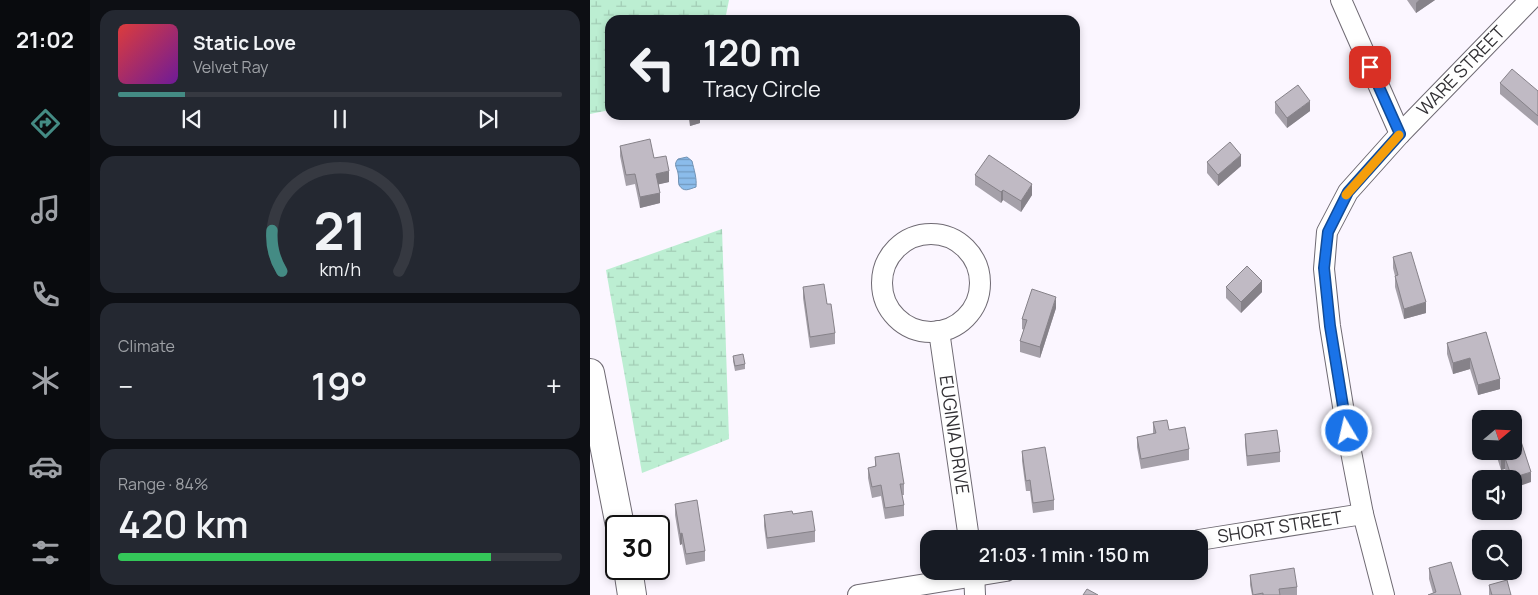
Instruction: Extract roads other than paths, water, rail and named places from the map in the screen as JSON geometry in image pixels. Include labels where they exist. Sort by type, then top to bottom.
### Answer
[{"type":"street","points":[[1340,0],[1400,134]]},
{"type":"street","name":"WARE STREET","points":[[1384,595],[1363,514],[1330,326],[1324,268],[1328,232],[1348,192],[1400,134],[1530,0]]},
{"type":"street","points":[[922,234],[938,234],[952,238],[965,247],[974,260],[979,274],[980,290],[975,305],[966,317],[954,326],[939,331],[922,331],[906,325],[893,314],[885,299],[882,282],[885,266],[894,251],[906,240],[922,234]]},
{"type":"street","name":"EUGINIA DRIVE","points":[[939,331],[968,530]]},
{"type":"street","points":[[590,373],[618,515]]},
{"type":"street","name":"SHORT STREET","points":[[1208,539],[1363,514]]},
{"type":"street","points":[[630,580],[632,595]]},
{"type":"street","points":[[858,595],[974,581]]},
{"type":"water","points":[[687,157],[692,161],[696,177],[696,187],[685,190],[679,185],[676,164],[678,159]]}]
